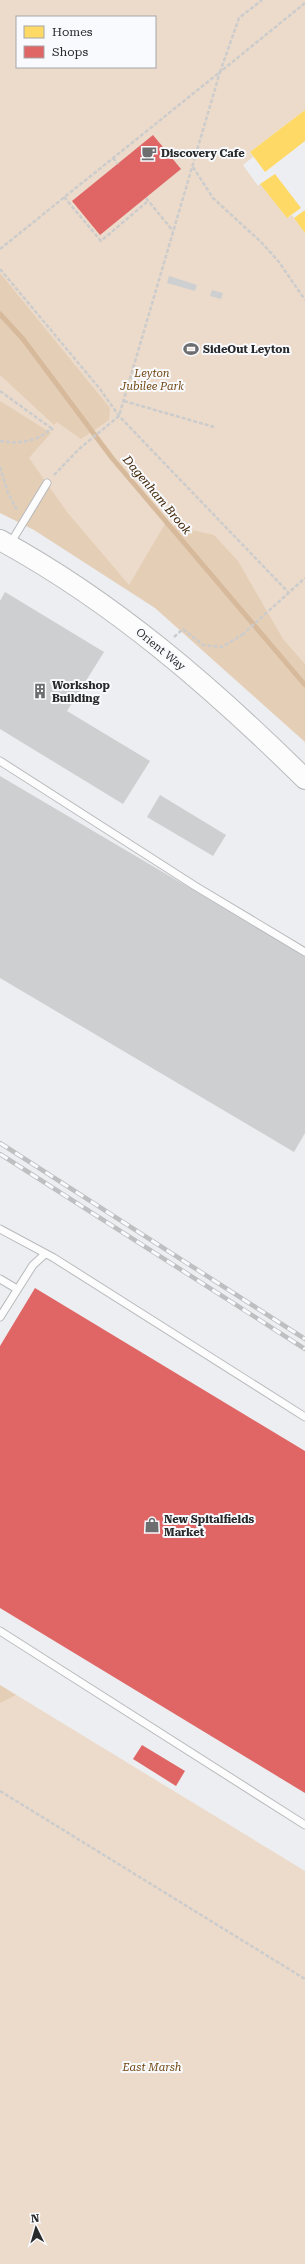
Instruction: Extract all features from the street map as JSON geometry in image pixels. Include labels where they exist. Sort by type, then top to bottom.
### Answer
[{"type":"street","name":"Orient Way","points":[[5,542],[133,626],[212,692],[305,779]]},
{"type":"lane","points":[[5,542],[47,483]]},
{"type":"lane","points":[[0,761],[195,886],[305,952]]},
{"type":"lane","points":[[0,1229],[44,1255],[54,1258],[305,1417]]},
{"type":"lane","points":[[0,1317],[33,1265],[44,1255]]},
{"type":"lane","points":[[0,1279],[17,1289]]},
{"type":"lane","points":[[0,1631],[305,1825]]},
{"type":"path","points":[[47,483],[79,449],[119,416],[220,72],[239,18],[262,0]]},
{"type":"path","points":[[0,249],[305,3],[303,0]]},
{"type":"path","points":[[113,158],[118,164]]},
{"type":"path","points":[[192,167],[213,198],[261,242],[280,262],[305,300]]},
{"type":"path","points":[[64,197],[101,241],[148,201]]},
{"type":"path","points":[[146,198],[173,232]]},
{"type":"path","points":[[0,269],[100,389],[119,416],[288,592]]},
{"type":"path","points":[[0,391],[52,429],[45,436],[33,440],[9,442],[0,441]]},
{"type":"path","points":[[124,401],[214,427]]},
{"type":"path","points":[[0,467],[8,493],[18,511]]},
{"type":"path","points":[[169,641],[183,629],[203,645],[222,647],[242,635],[305,578]]},
{"type":"path","points":[[0,1791],[305,1979]]},
{"type":"green space","name":"Leyton Jubilee Park","points":[[0,0],[305,0],[305,110],[250,152],[253,157],[243,165],[258,186],[260,184],[287,218],[292,215],[305,233],[305,732],[246,676],[104,567],[0,505]]},
{"type":"green space","name":"East Marsh","points":[[0,1685],[305,1871],[305,2264],[0,2264]]},
{"type":"shaded area","points":[[0,273],[110,408],[109,420],[81,439],[57,422],[54,425],[0,375]]},
{"type":"shaded area","points":[[0,401],[51,433],[29,458],[67,512],[129,585],[165,524],[214,535],[238,561],[283,639],[305,664],[305,742],[155,608],[34,530],[0,513]]},
{"type":"shaded area","points":[[0,1685],[16,1695],[0,1703]]},
{"type":"building: Homes","points":[[305,110],[305,141],[265,172],[250,152]]},
{"type":"building: Homes","points":[[275,174],[301,208],[287,218],[260,184]]},
{"type":"building: Homes","points":[[305,210],[305,233],[294,218]]},
{"type":"building: Shops","points":[[153,135],[181,169],[100,235],[72,201]]},
{"type":"building: Shops","name":"New Spitalfields Market","points":[[35,1288],[305,1451],[305,1793],[0,1608],[0,1346]]},
{"type":"building: Shops","points":[[142,1745],[185,1771],[176,1786],[133,1759]]},
{"type":"building: Other","points":[[169,276],[197,285],[195,291],[167,283]]},
{"type":"building: Other","points":[[212,290],[223,293],[221,299],[210,296]]},
{"type":"building: Other","name":"Workshop Building","points":[[5,592],[104,652],[67,711],[150,761],[123,804],[0,729],[0,601]]},
{"type":"building: Other","points":[[0,776],[305,956],[305,1133],[294,1152],[0,978]]},
{"type":"building: Other","points":[[160,795],[226,835],[213,856],[147,817]]},
{"type":"waterway","name":"Dagenham Brook","points":[[0,314],[23,339],[112,458],[305,685]]},
{"type":"railway","points":[[0,1143],[305,1339]]},
{"type":"railway","points":[[0,1154],[305,1349]]},
{"type":"place","name":"Discovery Cafe","points":[[149,153]]},
{"type":"place","name":"SideOut Leyton","points":[[191,349]]},
{"type":"place","name":"Workshop Building","points":[[40,691]]},
{"type":"place","name":"New Spitalfields Market","points":[[152,1525]]}]
